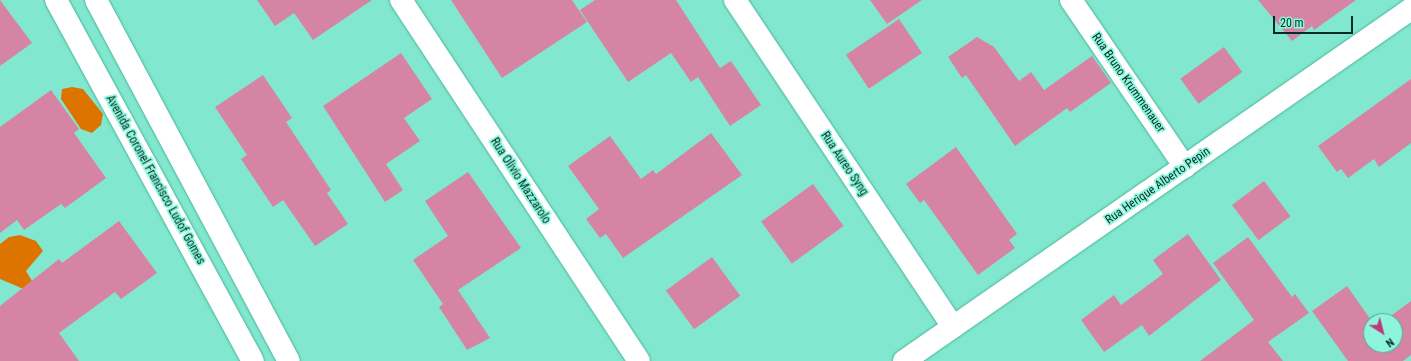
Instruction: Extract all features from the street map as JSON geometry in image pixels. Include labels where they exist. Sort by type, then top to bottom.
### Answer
[{"type":"street","name":"Avenida Coronel Francisco Ludof Gomes","points":[[56,0],[253,361]]},
{"type":"street","points":[[96,0],[289,361]]},
{"type":"street","name":"Rua Olivio Mazzarolo","points":[[401,0],[639,361]]},
{"type":"street","name":"Rua Aureo Syng","points":[[735,0],[953,327]]},
{"type":"street","name":"Rua Bruno Krummenauer","points":[[1070,0],[1185,167]]},
{"type":"street","name":"Rua Herique Alberto Pepin","points":[[904,361],[1411,9]]},
{"type":"shaded area","points":[[72,87],[83,89],[103,114],[101,125],[92,133],[81,129],[61,99],[62,89]]},
{"type":"shaded area","points":[[20,235],[36,241],[43,251],[26,271],[32,281],[26,290],[0,279],[0,244],[9,237]]},
{"type":"building","points":[[0,0],[32,43],[0,66]]},
{"type":"building","points":[[257,0],[372,0],[313,40],[294,13],[275,26]]},
{"type":"building","points":[[451,0],[572,0],[587,22],[502,78]]},
{"type":"building","points":[[595,0],[676,0],[720,68],[731,61],[761,105],[730,126],[698,77],[691,82],[671,53],[628,82],[580,10]]},
{"type":"building","points":[[870,0],[922,0],[887,24]]},
{"type":"building","points":[[1258,0],[1356,0],[1314,30],[1312,26],[1292,41]]},
{"type":"building","points":[[899,19],[922,53],[869,89],[846,55]]},
{"type":"building","points":[[977,37],[994,47],[1019,81],[1031,72],[1044,90],[1092,56],[1111,83],[1070,112],[1067,108],[1015,146],[966,75],[962,78],[948,57]]},
{"type":"building","points":[[1224,47],[1242,72],[1199,104],[1180,79]]},
{"type":"building","points":[[401,53],[432,99],[404,118],[420,141],[386,164],[403,190],[385,202],[323,106]]},
{"type":"building","points":[[263,75],[292,118],[286,122],[331,190],[327,193],[348,224],[315,246],[283,200],[273,207],[241,159],[247,155],[215,107]]},
{"type":"building","points":[[1411,79],[1411,143],[1379,167],[1374,159],[1348,178],[1341,169],[1337,172],[1318,146]]},
{"type":"building","points":[[51,90],[79,129],[74,133],[106,178],[65,208],[61,204],[24,230],[17,220],[0,233],[0,127]]},
{"type":"building","points":[[711,133],[742,175],[623,258],[606,234],[600,238],[586,219],[599,209],[568,166],[610,136],[641,179],[653,170],[656,174]]},
{"type":"building","points":[[956,147],[1017,234],[1009,240],[1015,248],[978,275],[924,200],[920,203],[906,184]]},
{"type":"building","points":[[468,172],[521,248],[458,290],[490,338],[467,350],[439,307],[443,304],[413,260],[448,236],[425,201]]},
{"type":"building","points":[[1264,181],[1290,216],[1259,240],[1232,205]]},
{"type":"building","points":[[813,184],[844,226],[792,264],[761,222]]},
{"type":"building","points":[[119,221],[157,273],[121,299],[115,292],[59,333],[79,361],[0,361],[0,306],[59,259],[62,263]]},
{"type":"building","points":[[1188,234],[1221,280],[1149,336],[1142,325],[1104,352],[1081,320],[1114,295],[1121,305],[1163,274],[1153,260]]},
{"type":"building","points":[[1248,237],[1292,297],[1295,294],[1309,313],[1268,342],[1283,361],[1200,361],[1254,320],[1213,263]]},
{"type":"building","points":[[712,257],[740,296],[694,329],[666,291]]},
{"type":"building","points":[[1347,286],[1366,313],[1363,313],[1363,353],[1403,353],[1403,313],[1395,313],[1411,301],[1411,355],[1403,361],[1348,361],[1312,311]]}]
